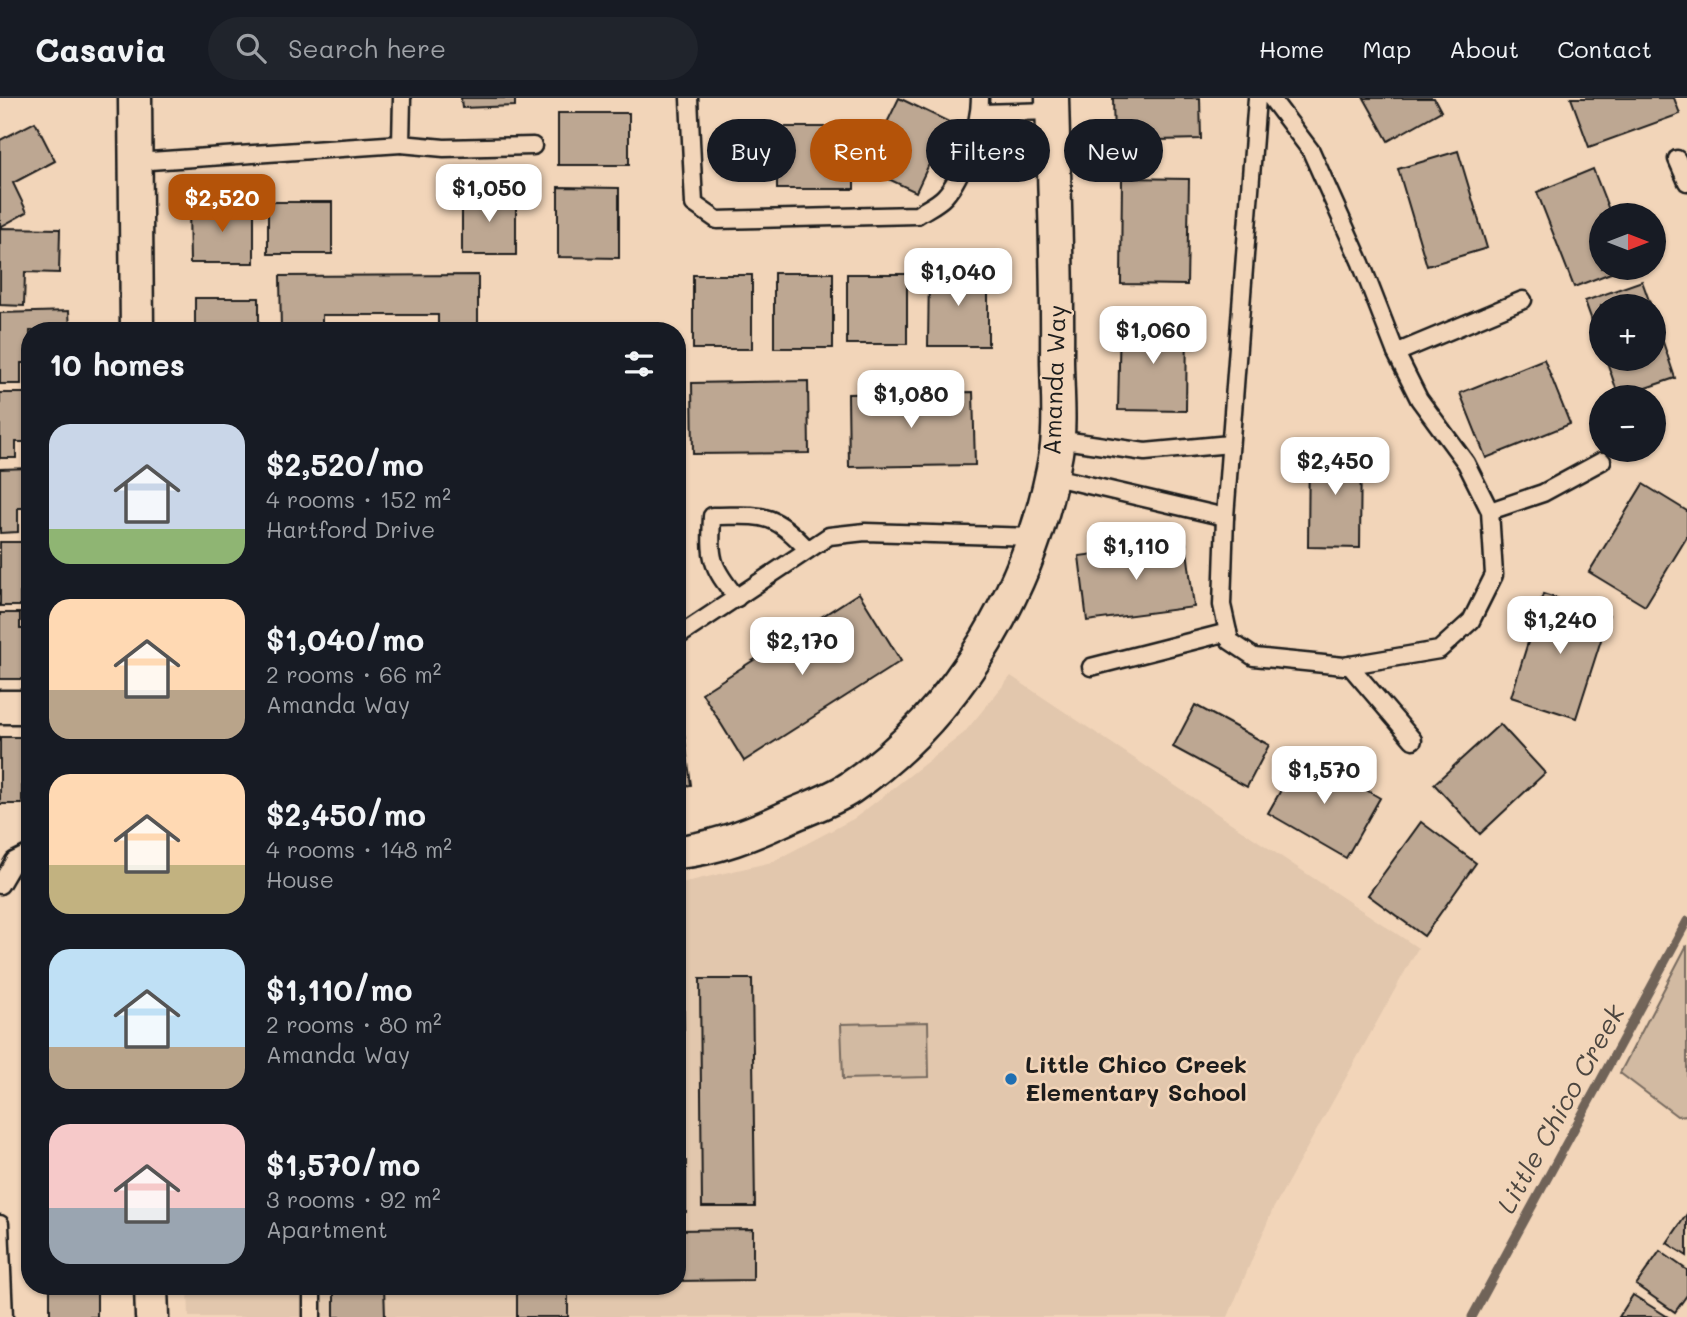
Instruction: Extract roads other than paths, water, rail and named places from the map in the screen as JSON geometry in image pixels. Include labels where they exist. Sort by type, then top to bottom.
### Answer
[{"type":"street","points":[[135,98],[137,322]]},
{"type":"street","name":"Amanda Way","points":[[686,851],[761,829],[849,789],[895,750],[940,704],[983,646],[1013,589],[1034,537],[1057,439],[1058,299],[1052,104]]},
{"type":"street","points":[[0,707],[21,707]]},
{"type":"street","points":[[152,1295],[152,1317]]},
{"type":"lane","points":[[401,144],[402,98]]},
{"type":"lane","points":[[689,98],[694,204],[717,220],[917,215],[945,196],[970,149],[980,105],[1052,104]]},
{"type":"lane","points":[[1257,98],[1225,517],[1222,605],[1230,641],[1254,657],[1349,665],[1438,650],[1471,621],[1494,575],[1490,511],[1465,463],[1419,399],[1396,354],[1361,263],[1311,151],[1271,98]]},
{"type":"lane","points":[[135,162],[346,145],[401,144],[444,148],[533,146]]},
{"type":"lane","points":[[1677,159],[1687,182]]},
{"type":"lane","points":[[1396,354],[1523,300]]},
{"type":"lane","points":[[1057,439],[1145,452],[1230,444]]},
{"type":"lane","points":[[1490,511],[1543,493],[1600,462]]},
{"type":"lane","points":[[1050,476],[1225,517]]},
{"type":"lane","points":[[737,598],[715,572],[711,551],[712,516],[762,516],[786,525],[807,549]]},
{"type":"lane","points":[[686,631],[829,536],[845,533],[1034,537]]},
{"type":"lane","points":[[1091,667],[1228,632]]},
{"type":"lane","points":[[1349,665],[1413,740]]},
{"type":"lane","points":[[0,885],[14,861],[21,858]]},
{"type":"lane","points":[[0,1224],[4,1317]]},
{"type":"lane","points":[[312,1295],[312,1317]]},
{"type":"waterway","name":"Little Chico Creek","points":[[1472,1317],[1687,921]]},
{"type":"place","name":"Little Chico Creek Elementary School","points":[[1011,1079]]}]
